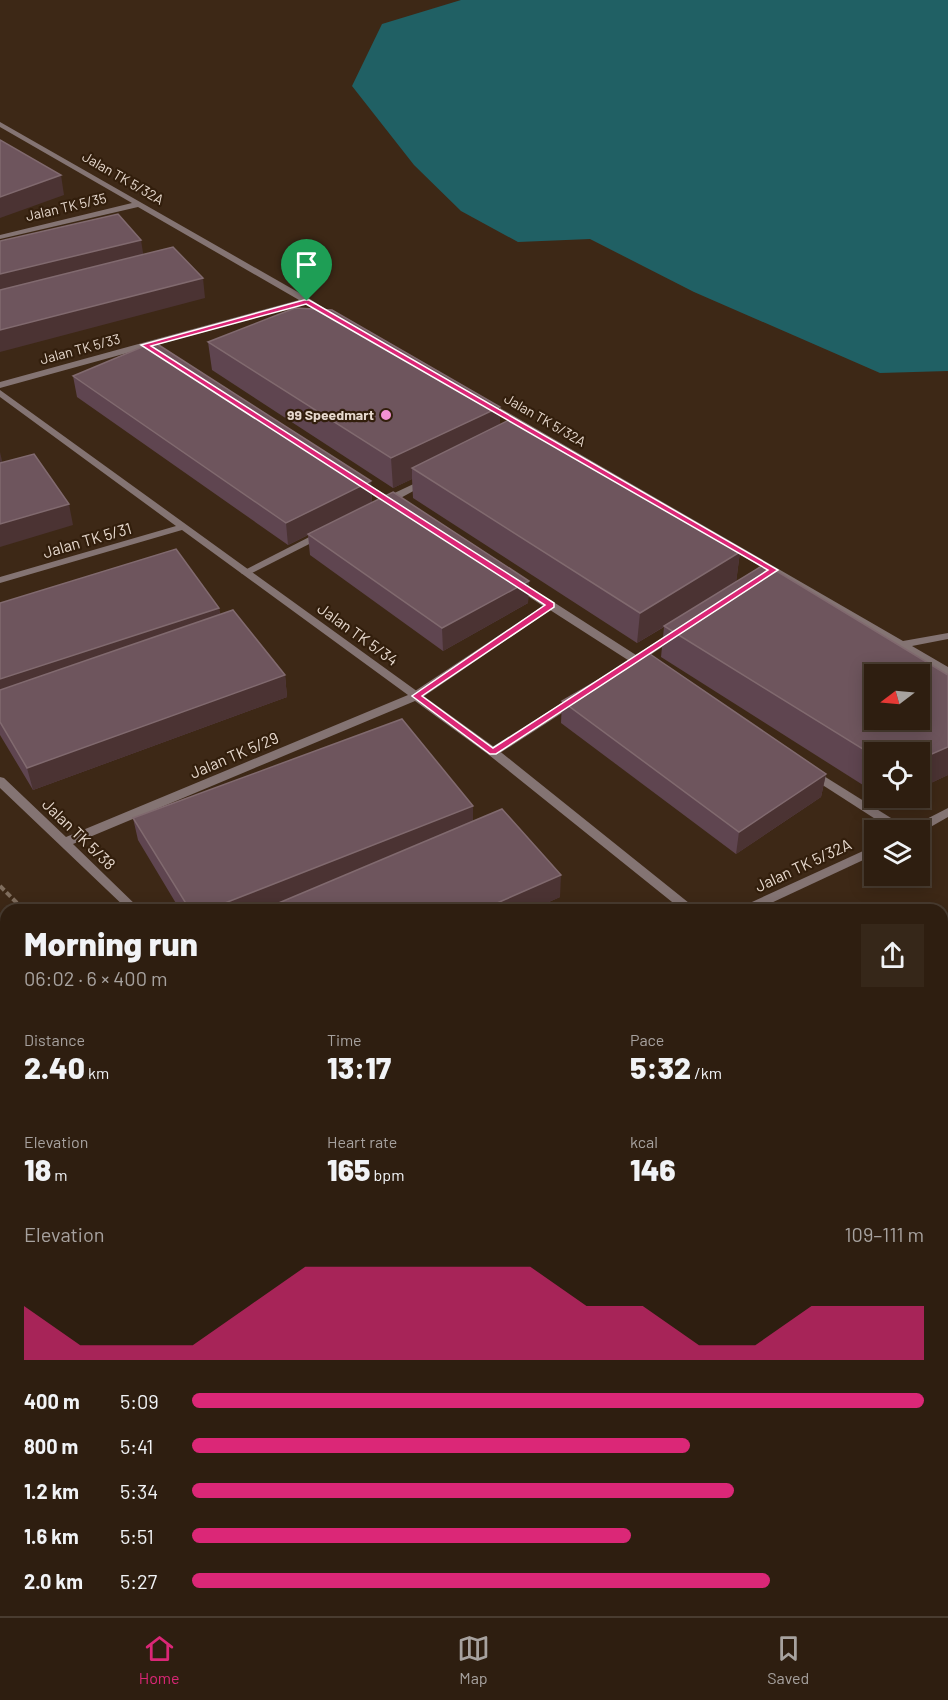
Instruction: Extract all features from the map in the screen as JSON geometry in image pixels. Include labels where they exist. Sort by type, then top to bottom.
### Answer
[{"type":"street","name":"Jalan TK 5/32A","points":[[0,124],[348,324]]},
{"type":"street","name":"Jalan TK 5/35","points":[[0,237],[139,204]]},
{"type":"street","name":"Jalan TK 5/33","points":[[0,385],[307,301]]},
{"type":"street","points":[[145,345],[155,352]]},
{"type":"street","name":"Jalan TK 5/34","points":[[0,393],[493,752],[683,904]]},
{"type":"street","name":"Jalan TK 5/32A","points":[[480,399],[769,574],[948,672]]},
{"type":"street","points":[[520,434],[530,428]]},
{"type":"street","points":[[347,475],[382,503],[406,513]]},
{"type":"street","points":[[382,503],[438,475]]},
{"type":"street","points":[[246,572],[337,526]]},
{"type":"street","name":"Jalan TK 5/31","points":[[0,580],[183,527]]},
{"type":"street","points":[[503,574],[551,605],[631,663],[656,672]]},
{"type":"street","name":"Jalan TK 5/29","points":[[64,843],[416,696],[551,605]]},
{"type":"street","points":[[631,663],[686,628]]},
{"type":"street","points":[[902,645],[948,636]]},
{"type":"street","points":[[493,752],[588,691]]},
{"type":"street","points":[[804,768],[886,820]]},
{"type":"street","name":"Jalan TK 5/38","points":[[0,781],[129,904]]},
{"type":"street","points":[[930,822],[948,812]]},
{"type":"street","name":"Jalan TK 5/32A","points":[[759,904],[864,855]]},
{"type":"path","points":[[0,886],[18,904]]},
{"type":"water","points":[[461,0],[948,0],[948,371],[880,373],[694,292],[590,239],[518,242],[461,211],[414,165],[352,86],[382,24]]},
{"type":"building","points":[[0,140],[61,175],[0,197]]},
{"type":"building","points":[[118,214],[141,240],[0,274],[0,241]]},
{"type":"building","points":[[173,247],[203,278],[0,330],[0,290]]},
{"type":"building","points":[[295,308],[332,310],[500,407],[391,458],[208,342]]},
{"type":"building","points":[[154,342],[371,481],[286,523],[73,376]]},
{"type":"building","points":[[511,419],[740,552],[640,613],[412,468]]},
{"type":"building","points":[[34,454],[69,504],[0,524],[0,463]]},
{"type":"building","points":[[393,492],[529,581],[442,628],[308,534]]},
{"type":"building","points":[[176,549],[219,608],[0,679],[0,603]]},
{"type":"building","points":[[765,564],[930,664],[864,664],[864,730],[930,730],[930,664],[948,675],[948,747],[930,755],[930,742],[864,742],[864,750],[664,626]]},
{"type":"building","points":[[233,610],[285,675],[27,768],[0,722],[0,690]]},
{"type":"building","points":[[647,652],[826,774],[739,832],[562,701]]},
{"type":"building","points":[[402,719],[473,806],[222,904],[186,904],[133,818]]},
{"type":"building","points":[[502,809],[561,875],[495,904],[276,904]]},
{"type":"place","name":"99 Speedmart","points":[[386,415]]},
{"type":"route","points":[[307,301],[774,570],[493,752],[416,696],[551,605],[145,345],[307,301]]}]
